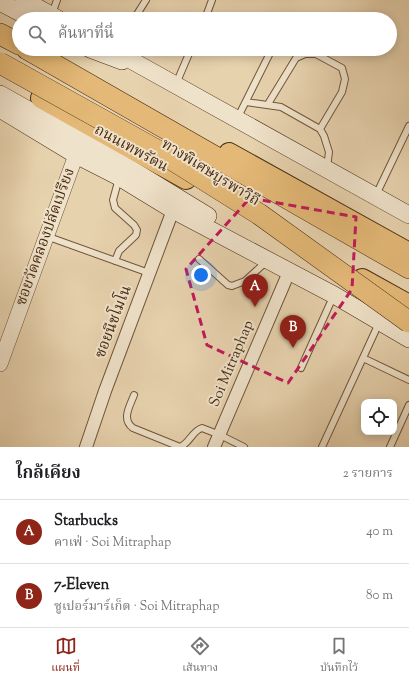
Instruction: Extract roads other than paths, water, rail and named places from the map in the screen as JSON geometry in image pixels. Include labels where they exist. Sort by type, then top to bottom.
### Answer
[{"type":"highway","points":[[0,26],[12,32]]},
{"type":"highway","points":[[0,34],[12,40]]},
{"type":"highway","name":"ทางพิเศษบูรพาวิถี","points":[[0,53],[165,144],[258,202],[409,310]]},
{"type":"highway","name":"ทางพิเศษบูรพาวิถี","points":[[39,56],[409,268]]},
{"type":"highway","points":[[55,56],[409,253]]},
{"type":"highway","points":[[0,63],[160,152],[259,214],[409,322]]},
{"type":"highway","name":"ถนนเทพรัตน","points":[[0,75],[409,305]]},
{"type":"main road","points":[[24,0],[56,12]]},
{"type":"main road","points":[[0,2],[19,12]]},
{"type":"main road","points":[[108,56],[154,74]]},
{"type":"main road","points":[[123,56],[409,215]]},
{"type":"main road","points":[[0,94],[108,155],[238,234],[269,261]]},
{"type":"main road","name":"ถนนเทพรัตน","points":[[0,109],[76,155],[119,176],[174,210],[334,295],[409,338]]},
{"type":"street","name":"ซอยวัดคลองปลัดเปรียง","points":[[0,364],[76,155]]},
{"type":"street","name":"ซอยนีชโมโน","points":[[86,447],[105,391],[174,210]]},
{"type":"street","name":"Soi Mitraphap","points":[[214,447],[290,272]]},
{"type":"lane","points":[[138,12],[146,0]]},
{"type":"lane","points":[[208,12],[212,0]]},
{"type":"lane","points":[[175,85],[188,56]]},
{"type":"lane","points":[[237,120],[269,56]]},
{"type":"lane","points":[[268,104],[296,58],[300,56]]},
{"type":"lane","points":[[320,56],[342,68],[345,79],[342,92],[320,129]]},
{"type":"lane","points":[[246,102],[281,107],[320,129],[329,152],[326,170]]},
{"type":"lane","points":[[375,197],[409,126]]},
{"type":"lane","points":[[115,261],[119,251],[136,235],[137,230],[134,225],[114,208],[113,200],[119,176]]},
{"type":"lane","points":[[46,236],[149,273]]},
{"type":"lane","points":[[200,259],[228,285],[232,286],[245,281],[269,261]]},
{"type":"lane","points":[[301,368],[334,295]]},
{"type":"lane","points":[[322,447],[380,321]]},
{"type":"lane","points":[[363,358],[409,380]]},
{"type":"lane","points":[[134,395],[126,415],[127,422],[133,428],[180,447],[185,445],[195,431],[202,428],[244,447]]},
{"type":"lane","points":[[390,447],[409,405]]},
{"type":"place","name":"Starbucks","points":[[255,307]]},
{"type":"place","name":"7-Eleven","points":[[293,348]]}]
